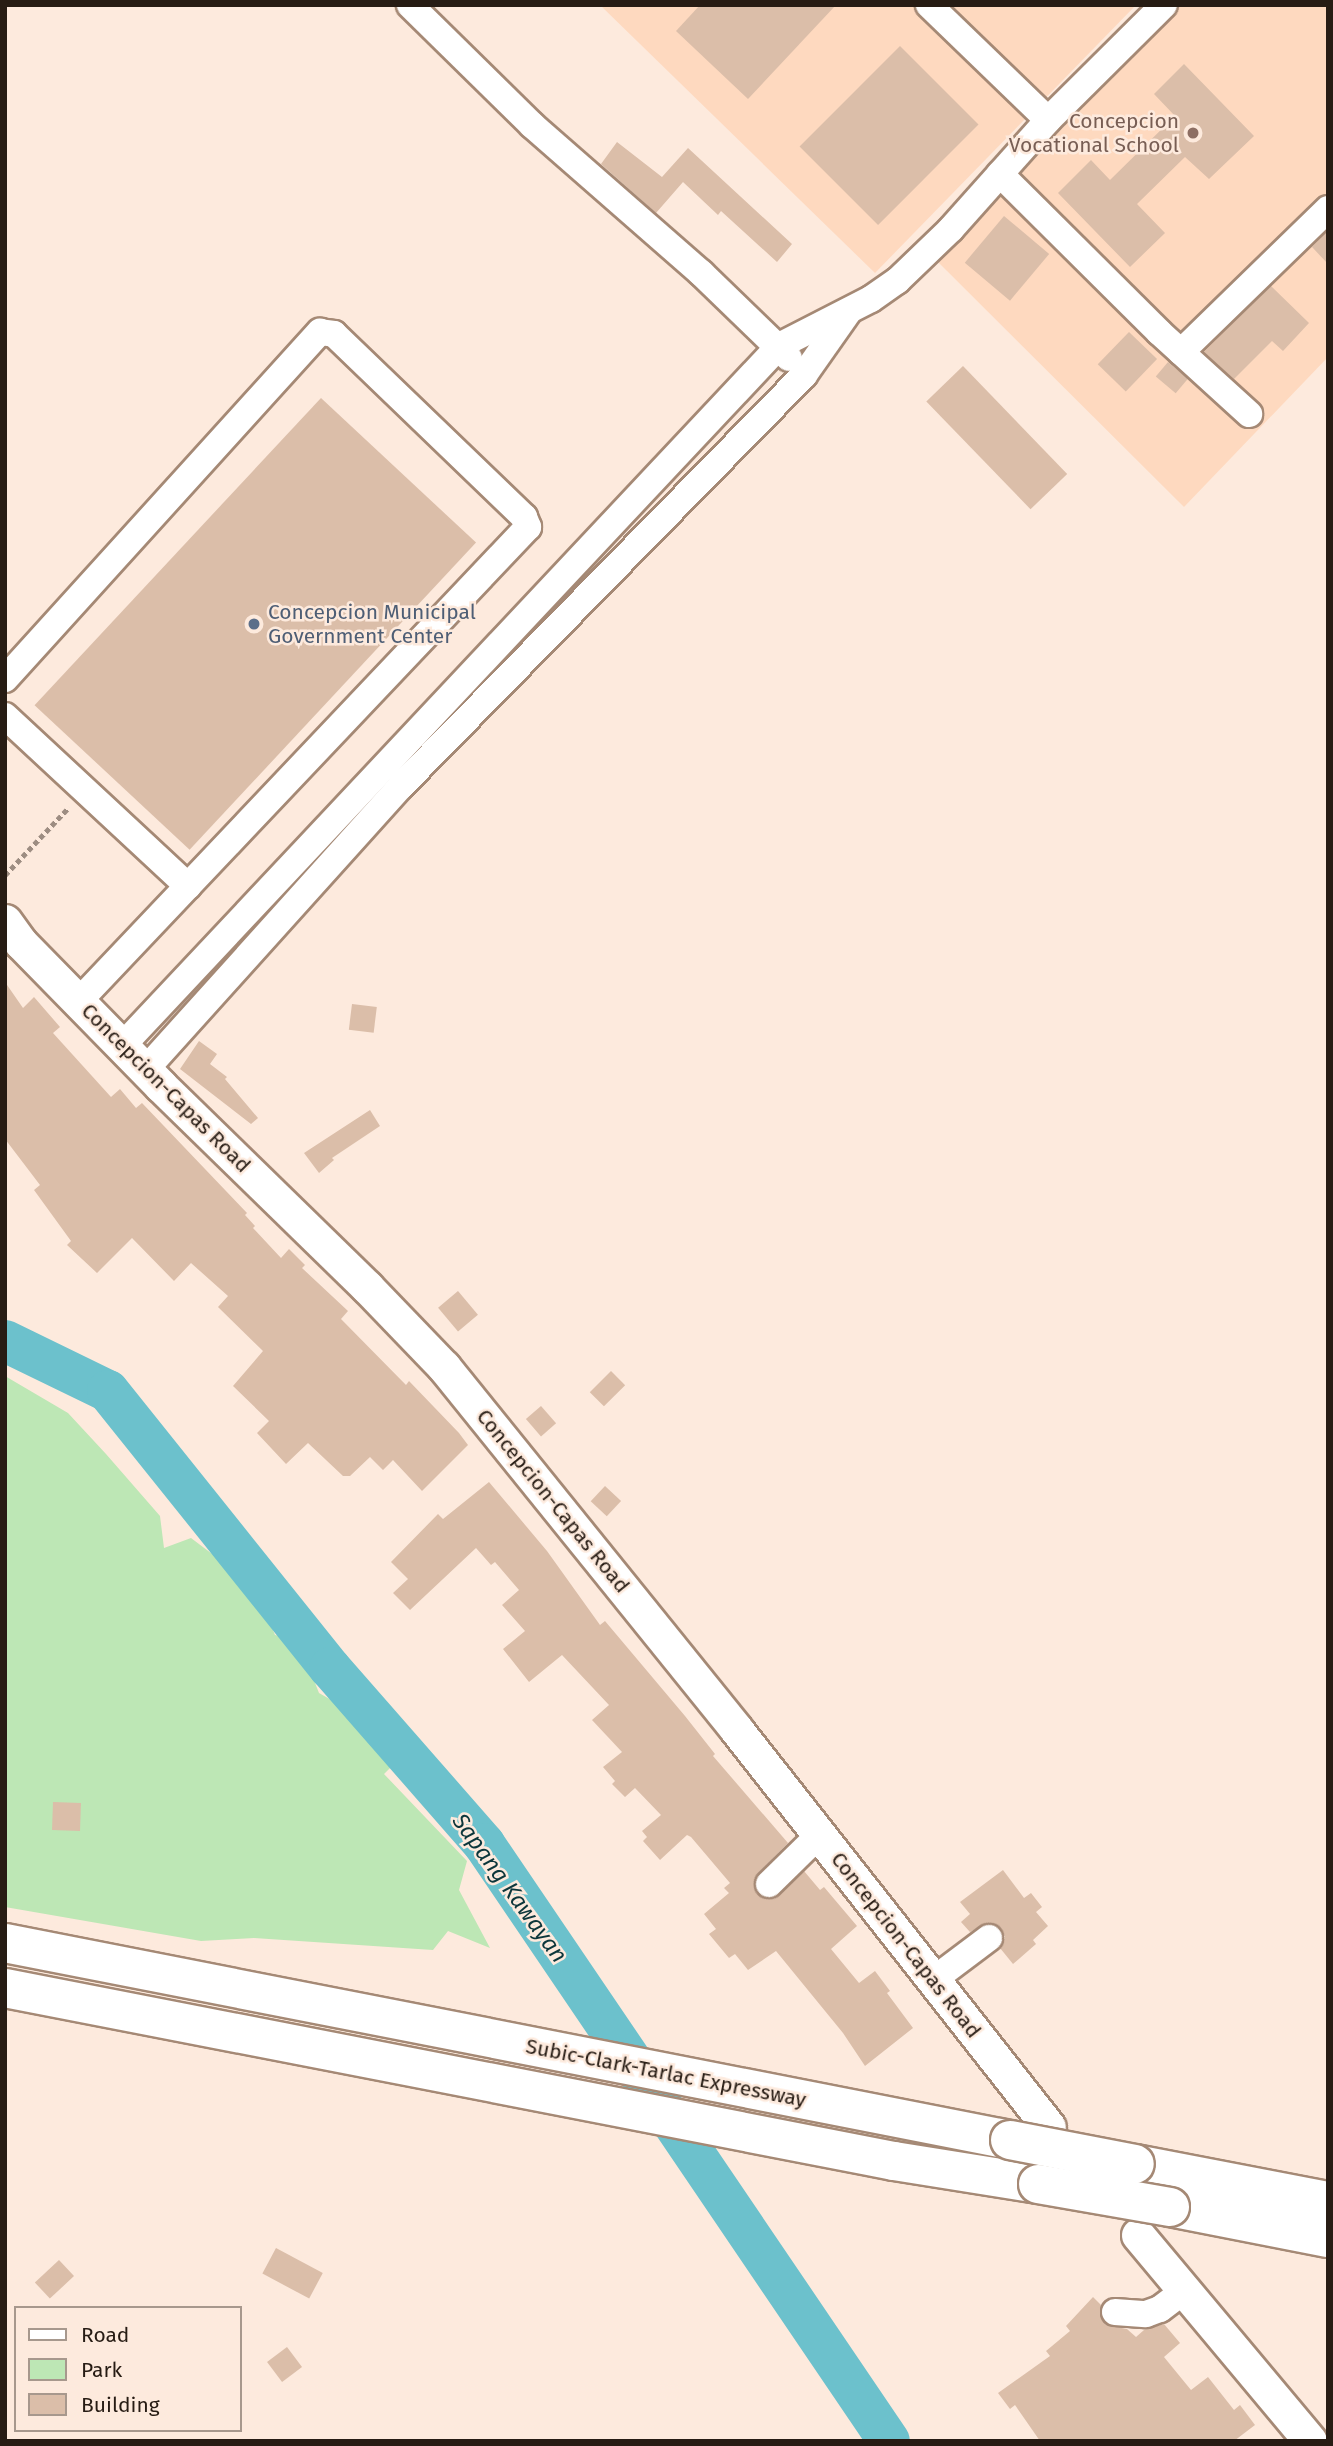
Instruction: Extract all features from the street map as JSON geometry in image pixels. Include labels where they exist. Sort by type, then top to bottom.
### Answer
[{"type":"highway","name":"Subic-Clark-Tarlac Expressway","points":[[5,1943],[1328,2201]]},
{"type":"highway","name":"Subic-Clark-Tarlac Expressway","points":[[5,1989],[894,2161],[1170,2207],[1328,2238]]},
{"type":"main road","name":"Concepcion-Capas Road","points":[[5,921],[21,943],[122,1046],[367,1287],[444,1367],[1049,2127]]},
{"type":"main road","points":[[1138,2235],[1310,2441]]},
{"type":"street","points":[[410,5],[531,125],[701,273],[779,346],[804,374]]},
{"type":"street","points":[[929,5],[1048,121]]},
{"type":"street","points":[[122,1046],[779,346],[897,281],[951,229],[1048,121],[1164,5]]},
{"type":"street","points":[[1000,174],[1181,352],[1249,414]]},
{"type":"street","points":[[1181,352],[1328,209]]},
{"type":"street","points":[[146,1069],[401,786],[804,374],[852,307]]},
{"type":"street","points":[[5,679],[320,332],[334,334],[524,517],[528,527],[79,1001]]},
{"type":"street","points":[[5,716],[188,886]]},
{"type":"street","points":[[769,1884],[819,1835]]},
{"type":"street","points":[[933,1980],[989,1938]]},
{"type":"street","points":[[1115,2312],[1146,2314],[1160,2309],[1184,2291]]},
{"type":"path","points":[[5,875],[85,790]]},
{"type":"shaded area","points":[[600,5],[1136,5],[875,273]]},
{"type":"shaded area","name":"Concepcion Vocational School","points":[[1180,5],[1328,5],[1328,357],[1184,507],[936,260]]},
{"type":"green space","points":[[5,1376],[68,1413],[106,1454],[160,1516],[164,1548],[191,1538],[236,1572],[254,1601],[264,1599],[274,1610],[268,1618],[275,1635],[298,1640],[319,1693],[333,1701],[396,1762],[384,1774],[467,1861],[459,1890],[490,1948],[448,1931],[433,1950],[254,1938],[201,1941],[5,1907]]},
{"type":"building","points":[[700,5],[836,5],[748,99],[676,31]]},
{"type":"building","points":[[900,46],[978,124],[878,225],[800,146]]},
{"type":"building","points":[[1184,64],[1254,136],[1209,179],[1185,157],[1137,204],[1165,233],[1130,267],[1058,193],[1091,160],[1110,180],[1175,116],[1154,94]]},
{"type":"building","points":[[617,142],[662,177],[688,148],[792,244],[777,262],[721,211],[718,215],[683,182],[656,213],[601,164]]},
{"type":"building","points":[[1004,216],[1049,254],[1010,301],[965,263]]},
{"type":"building","points":[[1328,231],[1328,264],[1312,247]]},
{"type":"building","points":[[1271,286],[1309,323],[1283,351],[1272,341],[1234,379],[1204,352]]},
{"type":"building","points":[[1129,332],[1157,359],[1126,391],[1098,364]]},
{"type":"building","points":[[1168,362],[1188,379],[1176,393],[1156,377]]},
{"type":"building","points":[[963,366],[1067,474],[1031,509],[926,401]]},
{"type":"building","name":"Concepcion Municipal Government Center","points":[[321,398],[476,543],[190,850],[35,705]]},
{"type":"building","points":[[5,982],[23,1008],[34,997],[60,1027],[53,1033],[111,1097],[120,1089],[136,1108],[142,1103],[247,1213],[245,1215],[255,1226],[253,1228],[281,1258],[289,1249],[305,1265],[302,1268],[348,1311],[341,1319],[406,1385],[409,1381],[459,1433],[468,1445],[422,1491],[393,1460],[383,1470],[370,1457],[350,1476],[343,1476],[308,1443],[286,1464],[257,1433],[269,1421],[233,1386],[263,1351],[218,1307],[228,1296],[191,1263],[174,1281],[132,1238],[97,1273],[67,1245],[71,1241],[34,1190],[40,1185],[5,1139]]},
{"type":"building","points":[[352,1004],[377,1007],[374,1033],[349,1030]]},
{"type":"building","points":[[199,1041],[217,1054],[210,1064],[227,1077],[225,1079],[258,1118],[251,1124],[180,1069]]},
{"type":"building","points":[[370,1110],[380,1126],[332,1158],[334,1160],[319,1173],[304,1153]]},
{"type":"building","points":[[458,1291],[478,1315],[458,1331],[438,1308]]},
{"type":"building","points":[[611,1371],[625,1385],[604,1406],[590,1392]]},
{"type":"building","points":[[541,1406],[556,1423],[541,1436],[526,1419]]},
{"type":"building","points":[[489,1482],[547,1551],[600,1625],[605,1621],[685,1716],[715,1754],[713,1756],[788,1843],[758,1873],[754,1887],[757,1894],[774,1899],[804,1871],[820,1890],[824,1887],[857,1926],[831,1949],[859,1983],[875,1971],[890,1991],[887,1993],[913,2028],[865,2066],[843,2033],[776,1951],[748,1970],[735,1954],[729,1958],[709,1934],[716,1929],[704,1914],[729,1893],[724,1888],[730,1883],[687,1835],[660,1860],[643,1841],[647,1837],[642,1831],[661,1815],[635,1788],[625,1797],[612,1784],[615,1781],[603,1767],[622,1752],[592,1720],[609,1705],[562,1655],[529,1682],[503,1649],[525,1631],[502,1605],[519,1590],[495,1562],[491,1565],[476,1548],[410,1610],[393,1593],[408,1579],[391,1562],[438,1514],[443,1519]]},
{"type":"building","points":[[605,1486],[621,1501],[607,1516],[591,1501]]},
{"type":"building","points":[[53,1802],[81,1803],[80,1831],[52,1830]]},
{"type":"building","points":[[1003,1870],[1024,1898],[1031,1893],[1042,1907],[1036,1912],[1048,1926],[1033,1940],[1036,1944],[1013,1964],[1000,1948],[1005,1937],[1001,1928],[986,1923],[970,1932],[961,1922],[970,1914],[960,1902]]},
{"type":"building","points":[[276,2248],[323,2273],[309,2298],[262,2274]]},
{"type":"building","points":[[59,2260],[74,2276],[50,2299],[35,2283]]},
{"type":"building","points":[[1093,2297],[1101,2305],[1101,2318],[1106,2325],[1127,2329],[1136,2337],[1144,2330],[1164,2324],[1180,2343],[1164,2357],[1191,2390],[1208,2377],[1234,2410],[1240,2405],[1255,2425],[1234,2441],[1040,2441],[1015,2405],[1010,2409],[998,2393],[1050,2356],[1046,2351],[1070,2331],[1066,2326]]},
{"type":"building","points":[[287,2347],[302,2367],[282,2382],[267,2362]]},
{"type":"waterway","name":"Sapang Kawayan","points":[[5,1341],[108,1391],[330,1668],[484,1844],[889,2441]]},
{"type":"place","name":"Concepcion Vocational School","points":[[1193,133]]},
{"type":"place","name":"Concepcion Municipal Government Center","points":[[254,624]]}]
